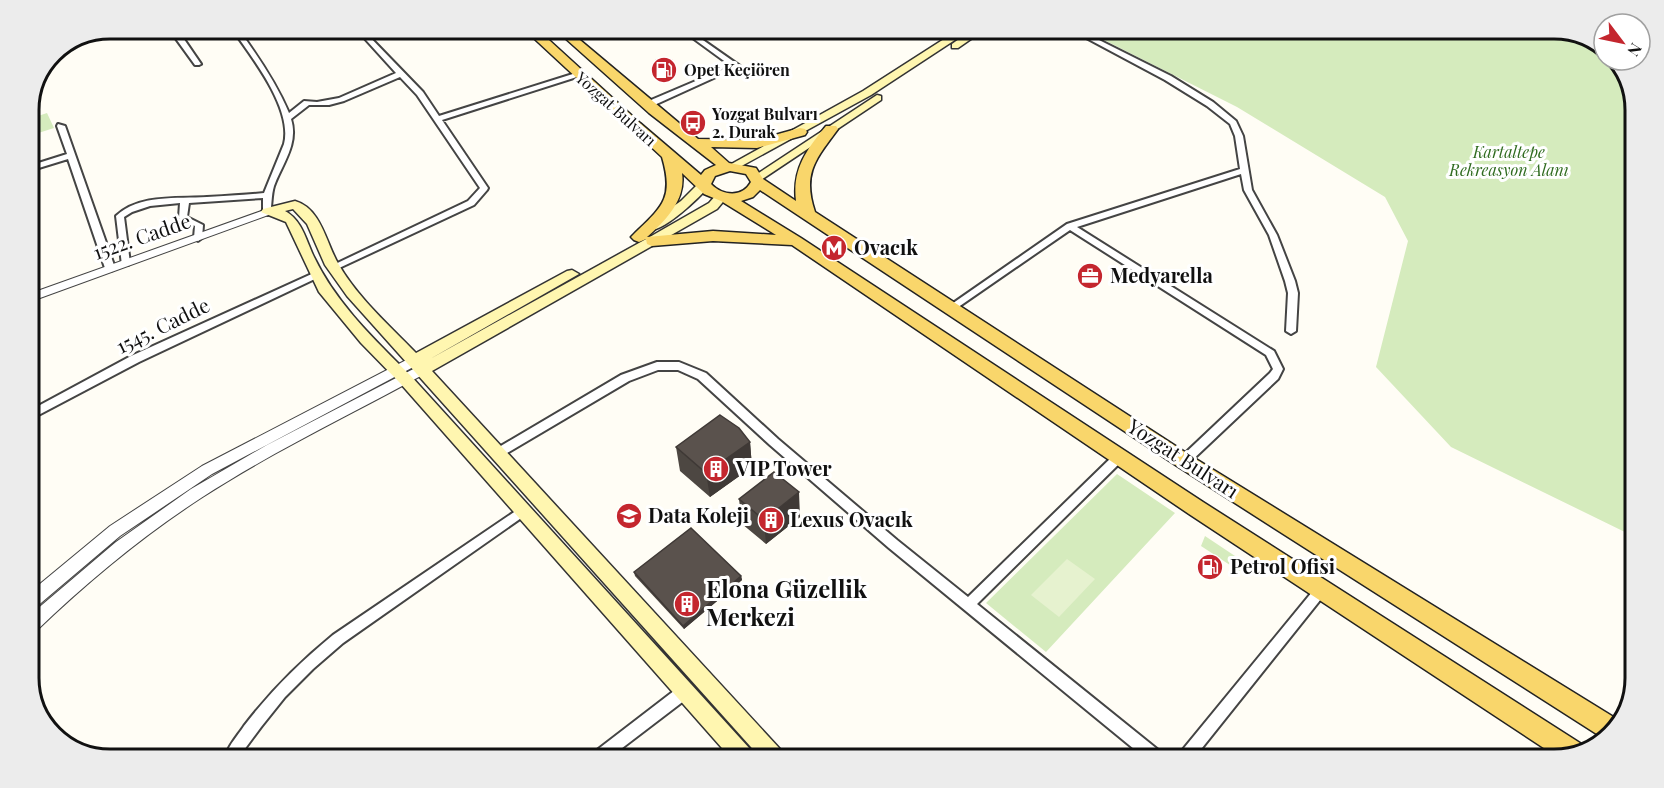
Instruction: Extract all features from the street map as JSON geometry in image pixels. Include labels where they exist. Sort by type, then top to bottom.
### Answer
[{"type":"main road","name":"Yozgat Bulvarı","points":[[541,39],[669,157],[704,185],[710,193],[724,198],[796,241],[1119,457],[1564,748]]},
{"type":"main road","name":"Yozgat Bulvarı","points":[[571,39],[693,143],[729,167],[747,169],[758,180],[808,215],[1184,461],[1606,726]]},
{"type":"main road","points":[[645,239],[704,185],[705,178],[710,173],[729,167],[800,132],[867,93],[951,39]]},
{"type":"main road","points":[[418,365],[645,239],[713,206],[724,198],[749,193],[758,180],[966,39]]},
{"type":"main road","points":[[808,215],[802,198],[801,183],[806,162],[831,129]]},
{"type":"main road","points":[[693,143],[757,144],[800,132]]},
{"type":"main road","points":[[645,239],[670,205],[676,180],[675,168],[669,157]]},
{"type":"main road","points":[[267,212],[295,205],[311,216],[334,267],[346,286],[767,749]]},
{"type":"main road","points":[[267,212],[281,214],[291,220],[316,275],[366,340],[401,374],[737,749]]},
{"type":"main road","points":[[645,239],[713,236],[796,241]]},
{"type":"street","points":[[179,39],[196,64]]},
{"type":"street","points":[[242,39],[271,81],[288,118],[291,134],[284,160],[267,195],[267,212]]},
{"type":"street","points":[[334,267],[471,203],[484,188],[420,94],[368,39]]},
{"type":"street","points":[[647,105],[736,66],[697,39]]},
{"type":"street","points":[[1089,39],[1168,78],[1228,118],[1239,136],[1248,190],[1273,235],[1290,281],[1293,293],[1291,331]]},
{"type":"street","points":[[288,118],[307,103],[318,105],[335,101],[400,74]]},
{"type":"street","points":[[437,119],[579,75]]},
{"type":"street","points":[[61,126],[110,268]]},
{"type":"street","points":[[39,166],[71,155]]},
{"type":"street","points":[[951,308],[1070,226],[1244,170]]},
{"type":"street","points":[[124,263],[120,216],[136,207],[166,201],[203,201],[267,195]]},
{"type":"street","points":[[185,200],[183,218],[199,225],[198,238]]},
{"type":"street","name":"1522. Cadde","points":[[39,294],[267,212]]},
{"type":"street","points":[[1070,226],[1270,353],[1276,361],[1278,369],[1274,376],[1184,461]]},
{"type":"street","name":"1545. Cadde","points":[[39,411],[135,359],[316,275]]},
{"type":"street","points":[[39,618],[111,555],[185,501],[418,365]]},
{"type":"street","points":[[498,453],[625,378],[657,366],[679,366],[702,376],[782,450],[1145,749]]},
{"type":"street","points":[[39,595],[115,531],[198,475],[247,446],[401,374]]},
{"type":"street","points":[[968,605],[1119,457]]},
{"type":"street","points":[[237,749],[269,704],[314,658],[523,511]]},
{"type":"street","points":[[1192,749],[1321,590]]},
{"type":"street","points":[[610,749],[684,692]]},
{"type":"green space","name":"Kartaltepe Rekreasyon Alanı","points":[[1102,39],[1554,39],[1568,40],[1592,50],[1592,72],[1614,72],[1621,87],[1625,105],[1625,532],[1451,447],[1376,367],[1408,241],[1385,197],[1237,107]]},
{"type":"green space","points":[[47,113],[54,128],[39,133],[39,116]]},
{"type":"green space","points":[[1117,474],[1175,513],[1046,652],[986,603]]},
{"type":"green space","points":[[1205,536],[1250,566],[1239,571],[1201,546]]},
{"type":"green space","points":[[1067,559],[1095,579],[1059,617],[1031,595]]},
{"type":"building","points":[[720,415],[739,428],[750,442],[706,473],[676,447]]},
{"type":"building","points":[[774,472],[799,492],[764,520],[739,499]]},
{"type":"building","name":"Elona Güzellik Merkezi","points":[[691,528],[741,576],[683,626],[634,572]]},
{"type":"place","name":"Opet Keçiören","points":[[664,70]]},
{"type":"place","name":"Yozgat Bulvarı 2. Durak","points":[[693,123]]},
{"type":"place","name":"Ovacık","points":[[834,248]]},
{"type":"place","name":"Medyarella","points":[[1090,276]]},
{"type":"place","name":"VIP Tower","points":[[716,469]]},
{"type":"place","name":"Data Koleji","points":[[629,516]]},
{"type":"place","name":"Lexus Ovacık","points":[[771,520]]},
{"type":"place","name":"Petrol Ofisi","points":[[1210,567]]},
{"type":"place","name":"Elona Güzellik Merkezi","points":[[687,604]]}]
